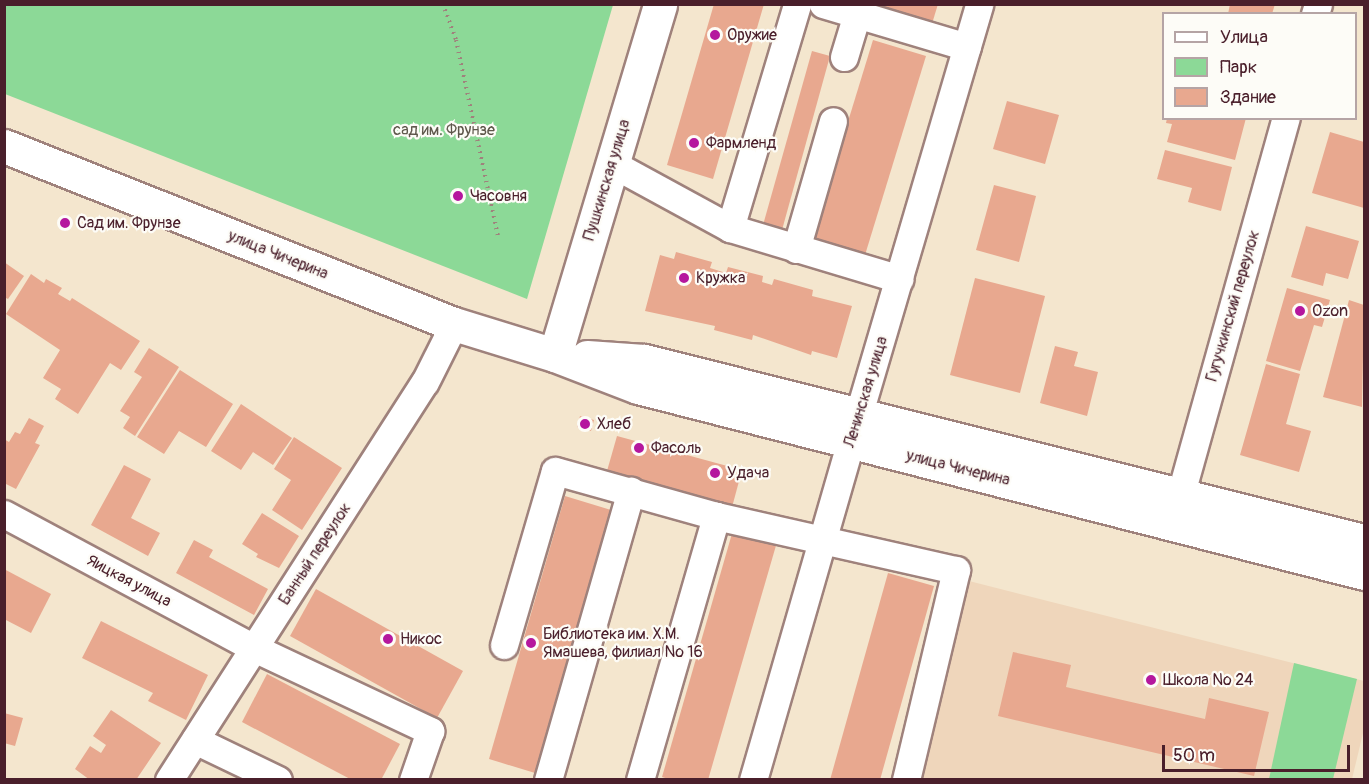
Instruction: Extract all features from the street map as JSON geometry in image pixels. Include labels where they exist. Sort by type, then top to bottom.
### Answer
[{"type":"main road","name":"Пушкинская улица","points":[[555,355],[660,4]]},
{"type":"main road","name":"улица Чичерина","points":[[4,146],[454,324],[555,355],[638,387],[855,426],[1181,493],[1365,541]]},
{"type":"main road","name":"улица Чичерина","points":[[855,426],[1365,573]]},
{"type":"street","points":[[730,228],[797,4]]},
{"type":"street","points":[[823,4],[967,47]]},
{"type":"street","name":"Ленинская улица","points":[[753,780],[979,4]]},
{"type":"street","points":[[844,57],[857,14]]},
{"type":"street","name":"Гугучкинский переулок","points":[[1181,493],[1285,120]]},
{"type":"street","points":[[796,249],[833,121]]},
{"type":"street","points":[[611,164],[730,228],[900,279]]},
{"type":"street","name":"Банный переулок","points":[[169,780],[425,382],[454,324]]},
{"type":"street","points":[[504,645],[555,471],[716,516],[956,570],[906,780]]},
{"type":"street","points":[[548,780],[631,491]]},
{"type":"street","name":"Яицкая улица","points":[[4,514],[255,648],[430,731],[412,780]]},
{"type":"street","points":[[640,780],[716,516]]},
{"type":"street","points":[[195,740],[278,780]]},
{"type":"path","points":[[443,4],[456,40],[498,236]]},
{"type":"shaded area","name":"Школа № 24","points":[[969,581],[1364,681],[1364,729],[1352,779],[913,780]]},
{"type":"green space","name":"сад им. Фрунзе","points":[[4,5],[613,5],[527,299],[5,94]]},
{"type":"green space","points":[[1294,663],[1357,679],[1333,779],[1269,779]]},
{"type":"building","points":[[714,4],[764,4],[713,179],[667,165]]},
{"type":"building","points":[[882,4],[938,4],[931,27],[880,12]]},
{"type":"building","points":[[1230,4],[1275,4],[1273,12],[1228,12]]},
{"type":"building","points":[[873,40],[926,56],[865,255],[812,239]]},
{"type":"building","points":[[812,51],[830,56],[782,230],[763,225]]},
{"type":"building","points":[[1007,101],[1059,115],[1045,164],[993,149]]},
{"type":"building","points":[[1167,120],[1245,120],[1235,160],[1167,142],[1172,124],[1166,123]]},
{"type":"building","points":[[1330,132],[1364,142],[1364,208],[1312,193]]},
{"type":"building","points":[[1165,150],[1232,167],[1221,211],[1188,202],[1192,188],[1157,179]]},
{"type":"building","points":[[994,185],[1036,196],[1019,262],[976,250]]},
{"type":"building","points":[[1306,226],[1359,241],[1348,279],[1326,273],[1323,286],[1291,277]]},
{"type":"building","points":[[676,252],[712,262],[710,268],[726,273],[728,267],[763,276],[762,282],[772,285],[774,279],[813,290],[812,296],[852,306],[837,358],[812,351],[811,355],[753,335],[752,340],[714,330],[715,326],[645,311],[660,255],[674,259]]},
{"type":"building","points":[[4,262],[24,276],[8,299],[4,297]]},
{"type":"building","points":[[31,274],[44,283],[46,279],[62,288],[58,294],[70,301],[72,298],[140,341],[121,370],[110,363],[78,414],[55,399],[61,389],[43,378],[60,350],[6,314]]},
{"type":"building","points":[[975,278],[1045,296],[1020,393],[950,375]]},
{"type":"building","points":[[1287,288],[1330,300],[1322,327],[1314,325],[1300,371],[1266,361]]},
{"type":"building","points":[[1349,300],[1364,305],[1362,407],[1323,397]]},
{"type":"building","points":[[1055,346],[1078,352],[1074,366],[1098,372],[1087,416],[1040,403]]},
{"type":"building","points":[[149,348],[179,367],[135,436],[123,428],[130,417],[120,411],[142,377],[134,372]]},
{"type":"building","points":[[1266,364],[1300,374],[1286,424],[1311,431],[1299,472],[1240,455]]},
{"type":"building","points":[[180,370],[233,404],[206,447],[179,431],[164,454],[137,437]]},
{"type":"building","points":[[241,404],[292,438],[273,465],[253,452],[241,470],[211,451]]},
{"type":"building","name":"Хлеб","points":[[580,416],[594,420],[591,431],[577,427]]},
{"type":"building","points":[[29,418],[44,426],[35,443],[40,445],[16,489],[4,483],[4,439],[9,442],[15,432],[20,434]]},
{"type":"building","points":[[617,436],[742,470],[731,511],[605,478]]},
{"type":"building","points":[[294,437],[342,468],[302,530],[272,510],[291,480],[274,469]]},
{"type":"building","points":[[124,465],[151,479],[131,518],[160,533],[148,556],[91,525]]},
{"type":"building","points":[[565,496],[611,510],[535,773],[489,759]]},
{"type":"building","points":[[262,513],[299,536],[279,568],[256,557],[258,554],[242,544]]},
{"type":"building","points":[[733,530],[777,542],[708,780],[672,780],[662,777]]},
{"type":"building","points":[[194,540],[213,550],[209,557],[268,589],[254,615],[176,573]]},
{"type":"building","points":[[4,569],[51,594],[31,633],[4,619]]},
{"type":"building","points":[[888,573],[934,586],[880,780],[830,780]]},
{"type":"building","points":[[316,589],[463,671],[437,718],[290,636]]},
{"type":"building","points":[[101,621],[208,675],[186,720],[148,701],[153,693],[82,658]]},
{"type":"building","points":[[1013,652],[1071,665],[1066,687],[1205,719],[1209,698],[1269,712],[1254,776],[998,716]]},
{"type":"building","points":[[267,674],[400,744],[381,780],[352,780],[242,722]]},
{"type":"building","points":[[111,710],[161,743],[136,780],[90,780],[75,769],[90,746],[101,753],[106,745],[93,736]]},
{"type":"building","points":[[4,713],[23,718],[15,746],[4,743]]},
{"type":"place","name":"Оружие","points":[[715,35]]},
{"type":"place","name":"Фармленд","points":[[694,143]]},
{"type":"place","name":"Часовня","points":[[458,196]]},
{"type":"place","name":"Сад им. Фрунзе","points":[[65,223]]},
{"type":"place","name":"Кружка","points":[[684,278]]},
{"type":"place","name":"Ozon","points":[[1300,311]]},
{"type":"place","name":"Хлеб","points":[[585,424]]},
{"type":"place","name":"Фасоль","points":[[639,448]]},
{"type":"place","name":"Удача","points":[[715,473]]},
{"type":"place","name":"Никос","points":[[388,639]]},
{"type":"place","name":"Библиотека им. Х.М. Ямашева, филиал № 16","points":[[531,643]]},
{"type":"place","name":"Школа № 24","points":[[1151,680]]}]
